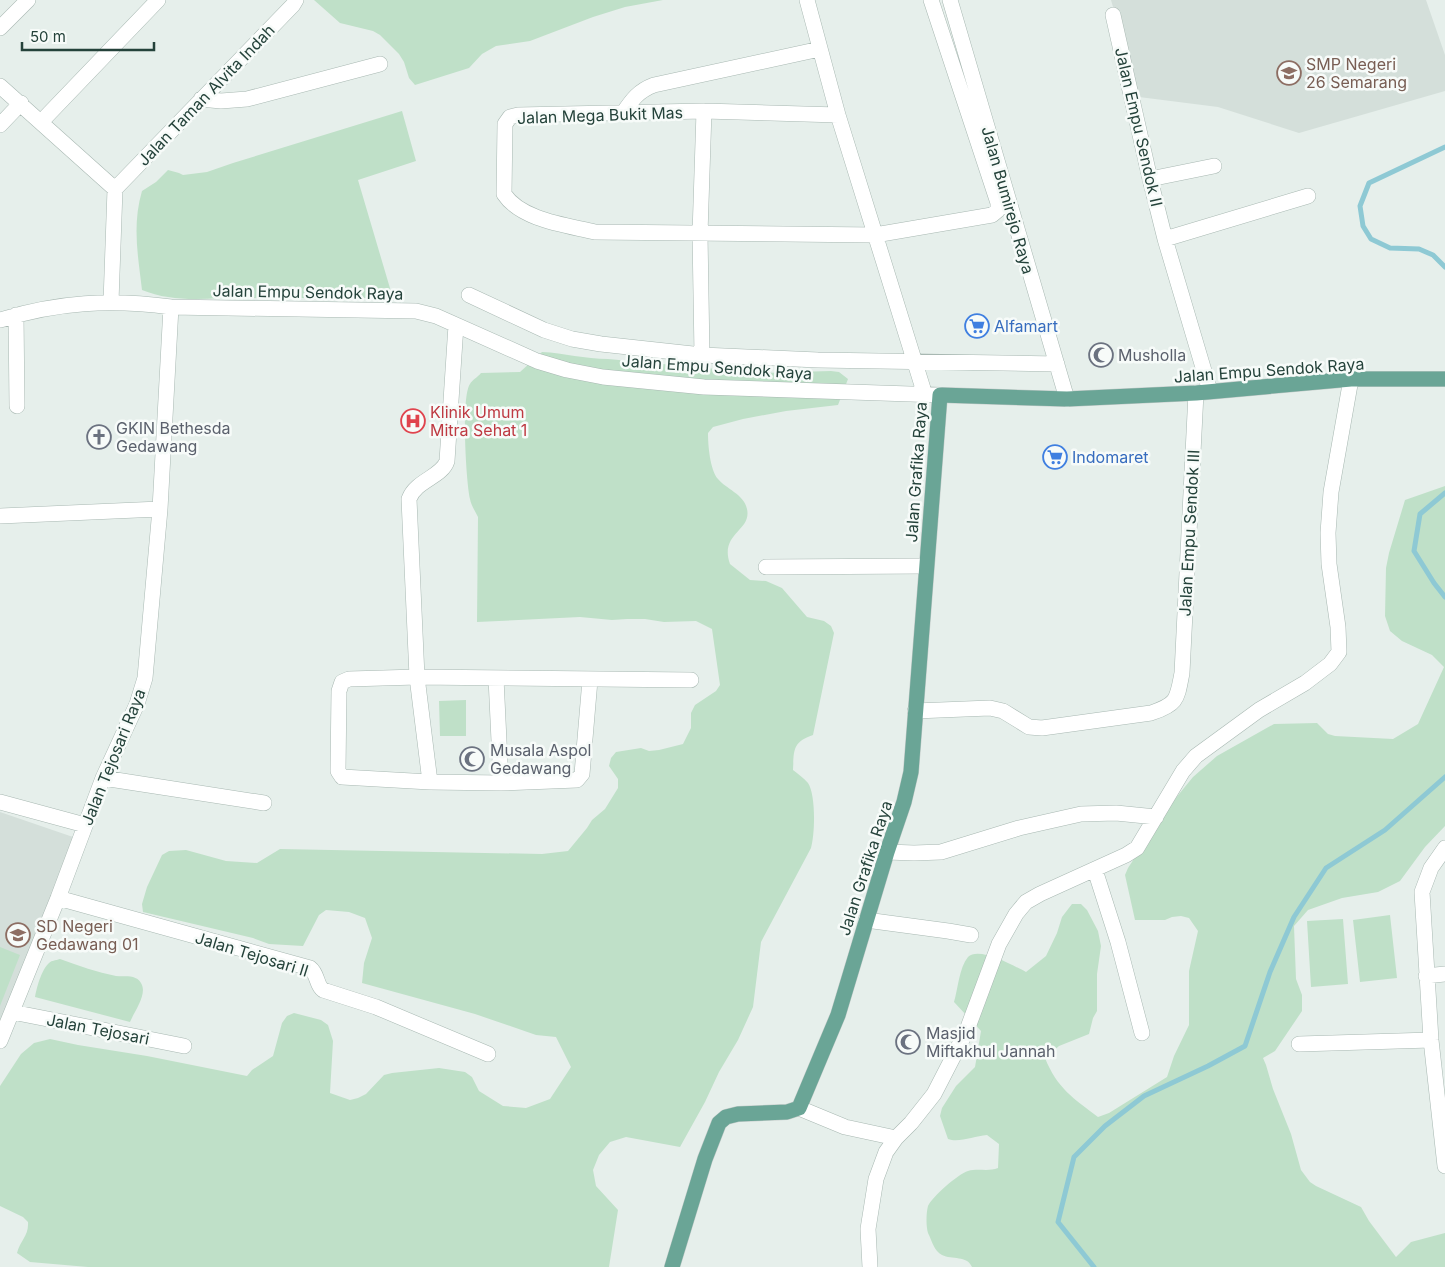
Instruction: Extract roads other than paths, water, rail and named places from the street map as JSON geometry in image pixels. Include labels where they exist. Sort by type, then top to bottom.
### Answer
[{"type":"main road","name":"Jalan Empu Sendok Raya","points":[[932,395],[1068,399],[1203,392],[1351,380],[1445,380]]},
{"type":"main road","name":"Jalan Grafika Raya","points":[[799,1108],[838,1015],[904,802],[911,772],[926,566],[932,395]]},
{"type":"main road","points":[[672,1267],[696,1185],[719,1123],[726,1118],[738,1114],[787,1112],[799,1108]]},
{"type":"street","points":[[0,28],[28,0]]},
{"type":"street","points":[[41,122],[158,0]]},
{"type":"street","name":"Jalan Taman Alvita Indah","points":[[115,189],[296,0]]},
{"type":"street","points":[[807,0],[838,115],[914,362],[932,395]]},
{"type":"street","name":"Jalan Mega Bukit Mas","points":[[838,115],[704,111],[518,115],[510,117],[505,124],[504,194],[510,203],[519,210],[550,221],[595,232],[875,235],[992,215],[998,210],[998,203],[931,0]]},
{"type":"street","name":"Jalan Bumirejo Raya","points":[[950,0],[1068,399]]},
{"type":"street","name":"Jalan Empu Sendok II","points":[[1113,15],[1150,179],[1203,392]]},
{"type":"street","points":[[623,113],[635,96],[643,89],[654,85],[820,49]]},
{"type":"street","points":[[201,99],[221,101],[247,99],[380,64]]},
{"type":"street","points":[[0,86],[115,189],[111,302]]},
{"type":"street","points":[[0,125],[21,104]]},
{"type":"street","name":"Jalan Mega Bukit Mas","points":[[702,354],[700,234],[704,111]]},
{"type":"street","points":[[1150,179],[1214,166]]},
{"type":"street","points":[[1165,239],[1308,196]]},
{"type":"street","points":[[469,295],[544,330],[601,344],[702,354],[818,360],[1057,364]]},
{"type":"street","name":"Jalan Empu Sendok Raya","points":[[0,320],[59,306],[111,302],[170,308],[416,311],[436,316],[537,361],[567,370],[603,377],[704,387],[932,395]]},
{"type":"street","name":"Jalan Tejosari Raya","points":[[0,1041],[58,898],[103,778],[136,704],[145,678],[160,510],[170,308]]},
{"type":"street","points":[[16,315],[17,406]]},
{"type":"street","points":[[430,782],[417,677],[409,499],[412,491],[442,470],[447,461],[456,325]]},
{"type":"street","points":[[870,1267],[868,1229],[876,1180],[886,1152],[934,1094],[967,1030],[999,944],[1016,914],[1026,902],[1040,894],[1126,856],[1136,848],[1183,771],[1196,756],[1258,710],[1305,683],[1330,664],[1338,652],[1338,627],[1329,564],[1328,533],[1331,492],[1351,380]]},
{"type":"street","name":"Jalan Empu Sendok III","points":[[915,711],[990,708],[1003,711],[1029,727],[1042,728],[1151,714],[1168,708],[1177,697],[1182,673],[1203,392]]},
{"type":"street","points":[[0,516],[160,510]]},
{"type":"street","points":[[766,567],[926,566]]},
{"type":"street","points":[[590,680],[581,776],[577,780],[501,783],[430,782],[342,777],[338,771],[340,691],[342,682],[349,679],[417,677],[691,680]]},
{"type":"street","points":[[496,678],[501,783]]},
{"type":"street","points":[[103,778],[264,804]]},
{"type":"street","points":[[0,802],[85,825]]},
{"type":"street","points":[[887,852],[941,852],[1019,828],[1081,814],[1116,812],[1156,817]]},
{"type":"street","points":[[1445,848],[1431,868],[1422,892],[1431,1040],[1445,1166]]},
{"type":"street","points":[[1095,870],[1118,942],[1142,1033]]},
{"type":"street","name":"Jalan Tejosari II","points":[[58,898],[310,968],[315,972],[319,988],[323,990],[376,1006],[488,1054]]},
{"type":"street","points":[[866,920],[948,930],[970,936]]},
{"type":"street","points":[[1426,976],[1445,974]]},
{"type":"street","name":"Jalan Tejosari","points":[[12,1012],[184,1046]]},
{"type":"street","points":[[1299,1044],[1431,1040]]},
{"type":"street","points":[[799,1108],[845,1127],[896,1138]]},
{"type":"waterway","points":[[1445,147],[1369,183],[1360,206],[1363,226],[1371,239],[1390,248],[1419,249],[1433,255],[1445,267]]},
{"type":"waterway","points":[[1445,493],[1420,514],[1414,551],[1445,597]]},
{"type":"waterway","points":[[1094,1267],[1058,1222],[1074,1157],[1105,1126],[1144,1096],[1208,1066],[1245,1046],[1270,972],[1294,917],[1326,868],[1385,830],[1445,777]]},
{"type":"place","name":"SMP Negeri 26 Semarang","points":[[1289,73]]},
{"type":"place","name":"Alfamart","points":[[977,326]]},
{"type":"place","name":"Musholla","points":[[1101,355]]},
{"type":"place","name":"Klinik Umum Mitra Sehat 1","points":[[413,421]]},
{"type":"place","name":"GKIN Bethesda Gedawang","points":[[99,437]]},
{"type":"place","name":"Indomaret","points":[[1055,457]]},
{"type":"place","name":"Musala Aspol Gedawang","points":[[472,759]]},
{"type":"place","name":"SD Negeri Gedawang 01","points":[[18,935]]},
{"type":"place","name":"Masjid Miftakhul Jannah","points":[[908,1042]]}]
